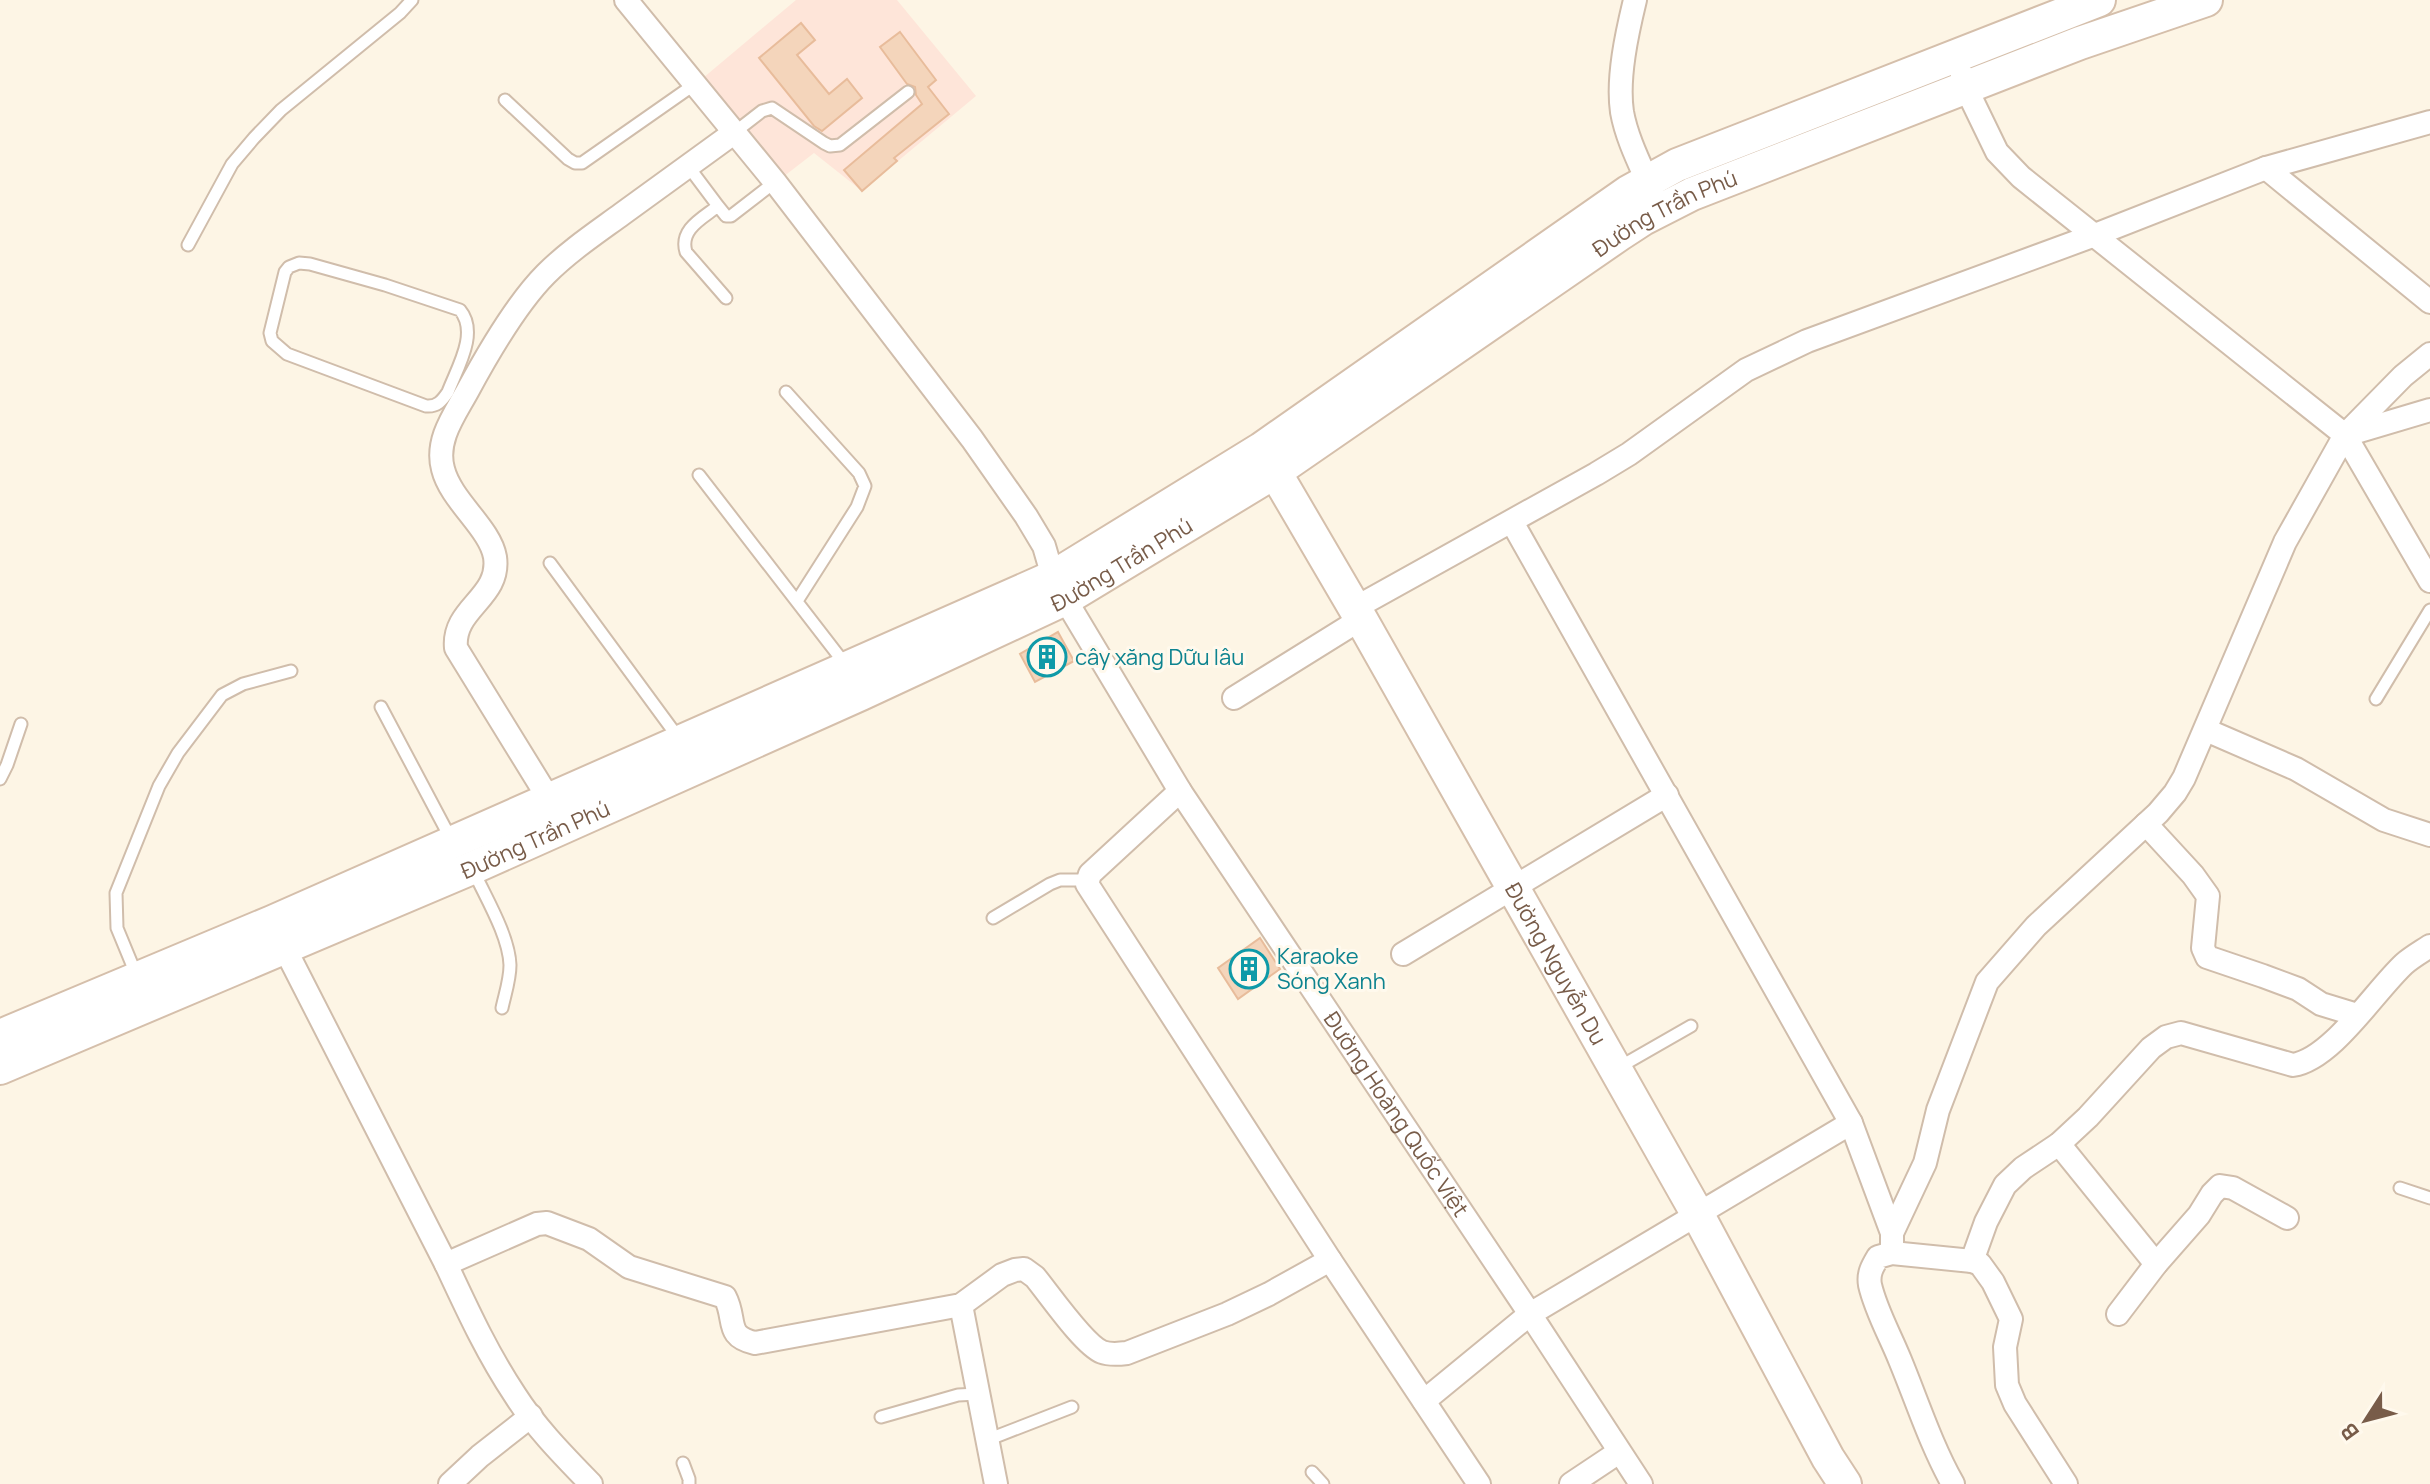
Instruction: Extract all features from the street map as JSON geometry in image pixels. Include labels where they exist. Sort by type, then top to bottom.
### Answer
[{"type":"main road","name":"Đường Trần Phú","points":[[0,1036],[137,978],[278,935],[472,868],[861,694],[1059,588],[1268,460],[1586,257],[1653,196],[1677,165],[2099,0]]},
{"type":"main road","name":"Đường Trần Phú","points":[[1653,196],[1692,194],[2080,43],[2206,0]]},
{"type":"main road","name":"Đường Nguyễn Du","points":[[1268,460],[1358,613],[1698,1215],[1828,1458],[1845,1484]]},
{"type":"main road","name":"Đường Trần Phú","points":[[0,1068],[278,935],[453,842],[848,668],[1059,588]]},
{"type":"street","name":"Đường Hoàng Quốc Việt","points":[[626,0],[775,182],[972,439],[1026,516],[1044,546],[1059,588],[1180,791],[1641,1484]]},
{"type":"street","points":[[1635,0],[1628,30],[1621,93],[1627,128],[1653,196]]},
{"type":"street","points":[[1956,55],[1966,88],[1997,152],[2095,235],[2345,435],[2430,579]]},
{"type":"street","points":[[1234,698],[1358,613],[1629,454],[1746,370],[1774,356],[2266,168],[2430,122]]},
{"type":"street","points":[[549,799],[456,648],[455,636],[460,621],[489,589],[495,557],[488,541],[454,494],[442,468],[445,431],[492,348],[531,291],[562,259],[735,132]]},
{"type":"street","points":[[2266,168],[2430,302]]},
{"type":"street","points":[[1953,1484],[1941,1464],[1869,1283],[1870,1270],[1892,1243],[1925,1163],[1938,1110],[1987,982],[2036,926],[2175,793],[2206,730],[2285,542],[2345,435],[2403,376],[2430,354]]},
{"type":"street","points":[[2345,435],[2430,410]]},
{"type":"street","points":[[1512,522],[1851,1123],[1892,1243]]},
{"type":"street","points":[[2206,730],[2296,769],[2384,820],[2430,835]]},
{"type":"street","points":[[1180,791],[1090,874],[1087,880],[1089,889],[1479,1484]]},
{"type":"street","points":[[1403,954],[1667,795]]},
{"type":"street","points":[[2146,824],[2208,896],[2203,948],[2207,957],[2275,980],[2298,989],[2321,1004],[2357,1015]]},
{"type":"street","points":[[278,935],[446,1264],[481,1340],[515,1396],[591,1484]]},
{"type":"street","points":[[1972,1261],[1986,1222],[2005,1185],[2023,1168],[2059,1144],[2151,1048],[2166,1037],[2181,1033],[2293,1065],[2304,1063],[2322,1053],[2405,963],[2430,946]]},
{"type":"street","points":[[1424,1401],[1530,1314],[1851,1123]]},
{"type":"street","points":[[2059,1144],[2156,1264]]},
{"type":"street","points":[[2118,1314],[2220,1186],[2233,1188],[2287,1218]]},
{"type":"street","points":[[446,1264],[537,1224],[547,1223],[589,1239],[629,1267],[725,1297],[734,1333],[742,1340],[755,1343],[961,1305],[1002,1275],[1024,1269],[1035,1277],[1088,1342],[1101,1352],[1115,1354],[1127,1353],[1227,1314],[1330,1260]]},
{"type":"street","points":[[1892,1243],[1980,1264],[1993,1282],[2011,1319],[2005,1347],[2007,1385],[2015,1404],[2066,1484]]},
{"type":"street","points":[[961,1305],[996,1484]]},
{"type":"street","points":[[450,1484],[531,1416]]},
{"type":"street","points":[[1571,1484],[1619,1452]]},
{"type":"lane","points":[[188,245],[232,164],[254,138],[281,110],[412,0]]},
{"type":"lane","points":[[505,100],[568,159],[582,163],[695,84]]},
{"type":"lane","points":[[735,132],[762,111],[772,108],[824,143],[840,145],[908,92]]},
{"type":"lane","points":[[688,166],[729,217],[775,182]]},
{"type":"lane","points":[[718,206],[691,227],[684,245],[686,252],[726,298]]},
{"type":"lane","points":[[310,264],[460,310],[467,319],[468,340],[448,392],[438,404],[431,406],[287,354],[272,341],[270,333],[285,272],[293,265],[310,264]]},
{"type":"lane","points":[[468,340],[492,348]]},
{"type":"lane","points":[[786,392],[859,473],[865,486],[857,507],[797,601]]},
{"type":"lane","points":[[699,475],[848,668]]},
{"type":"lane","points":[[550,563],[681,741]]},
{"type":"lane","points":[[2376,699],[2430,610]]},
{"type":"lane","points":[[137,978],[117,928],[116,893],[159,786],[178,753],[222,695],[243,684],[291,671]]},
{"type":"lane","points":[[381,707],[453,842]]},
{"type":"lane","points":[[0,779],[21,724]]},
{"type":"lane","points":[[472,868],[499,926],[509,956],[509,977],[502,1008]]},
{"type":"lane","points":[[993,918],[1050,884],[1060,880],[1087,880]]},
{"type":"lane","points":[[1616,1070],[1691,1026]]},
{"type":"lane","points":[[2400,1188],[2430,1198]]},
{"type":"lane","points":[[881,1417],[958,1395],[978,1394]]},
{"type":"lane","points":[[987,1440],[1072,1407]]},
{"type":"lane","points":[[683,1463],[689,1484]]},
{"type":"lane","points":[[1312,1472],[1323,1484]]},
{"type":"shaded area","points":[[796,0],[897,0],[976,96],[862,191],[814,153],[783,177],[703,78]]},
{"type":"building","points":[[801,23],[815,40],[797,55],[829,94],[847,79],[862,98],[822,131],[814,126],[759,58]]},
{"type":"building","points":[[900,32],[936,80],[928,87],[949,114],[894,158],[897,161],[862,191],[844,170],[922,104],[915,87],[907,84],[880,47]]},
{"type":"building","name":"cây xăng Dữu lâu","points":[[1058,632],[1074,661],[1035,682],[1020,654]]},
{"type":"building","name":"Karaoke Sóng Xanh","points":[[1260,938],[1280,969],[1238,999],[1218,968]]},
{"type":"place","name":"cây xăng Dữu lâu","points":[[1047,657]]},
{"type":"place","name":"Karaoke Sóng Xanh","points":[[1249,969]]}]
